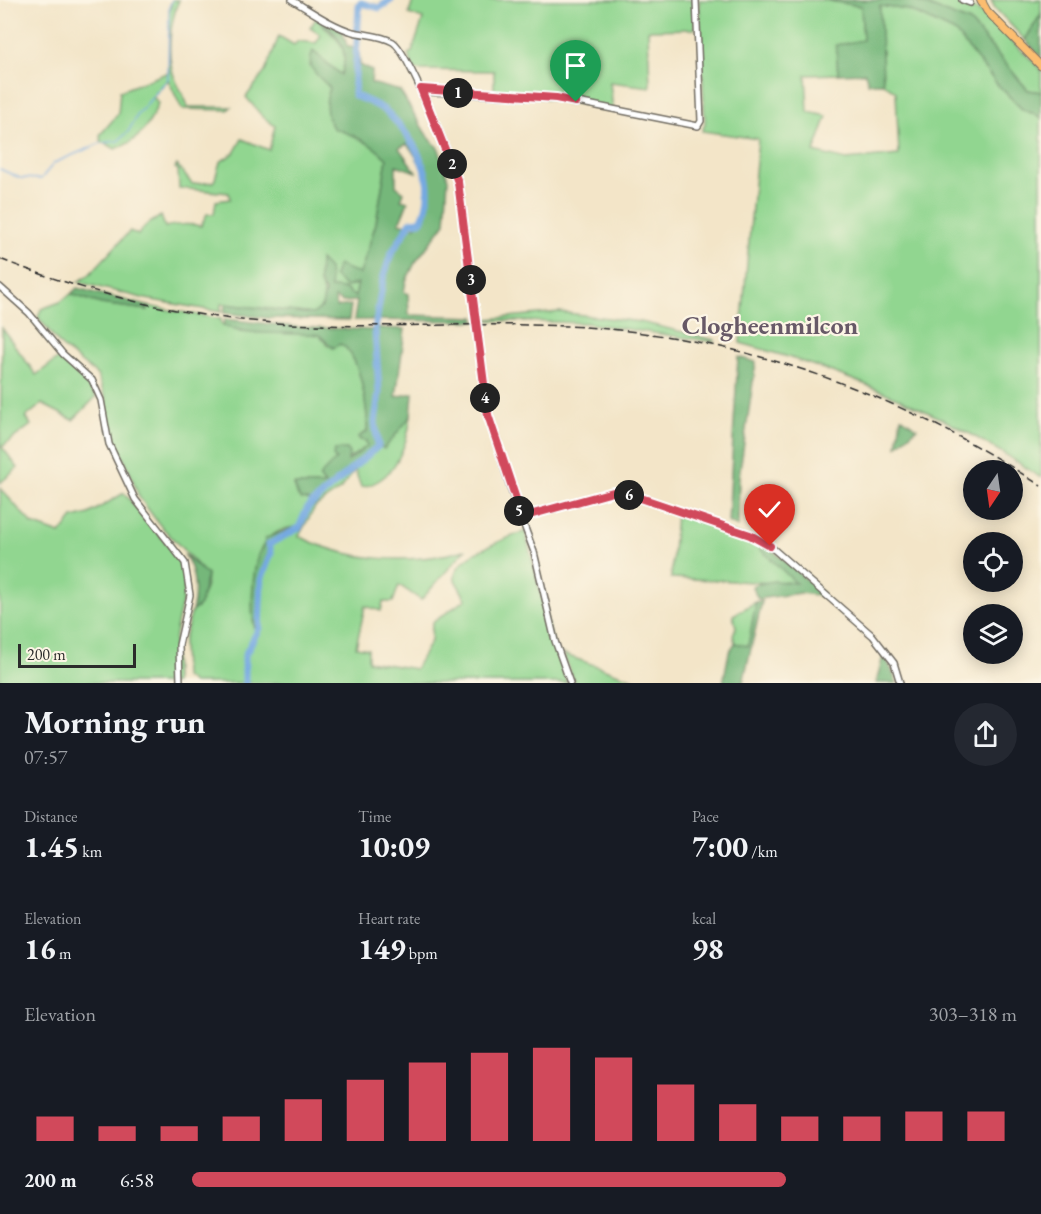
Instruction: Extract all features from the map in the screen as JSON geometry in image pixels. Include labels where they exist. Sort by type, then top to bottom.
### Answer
[{"type":"main road","points":[[983,1],[992,15],[1041,66]]},
{"type":"street","points":[[421,89],[556,98],[698,126],[701,121],[696,0]]},
{"type":"street","points":[[962,0],[970,3]]},
{"type":"street","points":[[295,1],[353,32],[392,41],[406,57],[421,89],[458,182],[488,415],[534,552],[555,641],[570,683]]},
{"type":"street","points":[[0,288],[29,313],[63,354],[92,380],[101,400],[109,444],[135,499],[185,562],[190,595],[178,645],[180,683]]},
{"type":"street","points":[[522,517],[613,492],[623,492],[750,535],[770,546],[873,636],[894,663],[900,683]]},
{"type":"green space","points":[[172,0],[179,0],[171,29],[171,61],[176,81],[188,107],[231,107],[228,110],[182,109],[168,80],[153,96],[158,103],[155,111],[147,126],[137,137],[115,149],[101,143],[100,135],[118,114],[120,91],[169,72],[169,14]]},
{"type":"green space","points":[[413,0],[695,0],[695,29],[648,30],[650,87],[610,82],[613,111],[576,102],[494,92],[494,71],[414,70],[408,54],[412,52],[423,19],[409,14]]},
{"type":"green space","points":[[699,0],[824,0],[861,6],[863,41],[836,45],[838,74],[806,75],[808,112],[827,116],[814,152],[846,160],[899,155],[896,92],[883,83],[880,6],[908,10],[955,32],[997,84],[1022,109],[1041,117],[1041,478],[1023,466],[1023,460],[1014,460],[970,434],[896,397],[820,367],[740,343],[758,139],[702,131],[705,124]]},
{"type":"green space","points":[[824,0],[913,0],[970,22],[1028,90],[1041,92],[1041,117],[1022,109],[997,84],[955,32],[909,10],[880,6],[883,83],[868,83],[865,73],[838,74],[836,45],[863,40],[861,6]]},
{"type":"green space","points":[[913,0],[954,0],[981,12],[1041,69],[1041,92],[1028,90],[970,22]]},
{"type":"green space","points":[[991,0],[1041,0],[1041,14],[1025,40],[995,8]]},
{"type":"green space","points":[[1041,14],[1041,57],[1025,40]]},
{"type":"green space","points":[[317,17],[339,41],[345,55],[341,75],[313,51],[310,66],[330,88],[333,128],[362,140],[387,159],[376,223],[360,275],[338,266],[337,270],[336,276],[342,284],[349,287],[358,283],[355,297],[345,289],[331,288],[320,261],[319,276],[324,296],[322,306],[313,314],[225,304],[221,304],[221,312],[146,299],[78,282],[89,275],[130,231],[138,235],[145,226],[161,216],[165,227],[201,226],[207,214],[214,214],[216,201],[230,199],[229,193],[179,188],[178,170],[175,168],[177,165],[192,184],[214,182],[220,162],[234,153],[242,139],[269,150],[275,126],[262,116],[246,97],[265,72],[279,36],[294,45],[298,41],[316,43],[321,35],[310,28]]},
{"type":"green space","points":[[320,18],[342,29],[347,46],[359,50],[360,65],[372,71],[371,83],[400,91],[426,134],[439,149],[448,179],[445,223],[415,263],[406,281],[404,292],[408,294],[409,315],[475,317],[475,321],[354,320],[357,301],[342,302],[335,298],[336,307],[351,305],[349,320],[267,318],[224,313],[225,304],[313,314],[322,307],[325,292],[319,282],[320,260],[329,269],[331,288],[345,289],[355,297],[358,283],[346,287],[334,276],[338,265],[360,274],[376,223],[387,159],[369,144],[333,128],[330,123],[326,103],[330,88],[314,71],[310,62],[311,57],[313,51],[341,75],[344,59],[341,44],[319,21]],"holes":[[[407,144],[422,167],[427,193],[424,212],[416,227],[399,223],[408,202],[401,200],[404,192],[396,186],[396,165],[416,172],[399,148]]]},
{"type":"green space","points":[[77,288],[148,306],[148,310],[101,304],[71,294]]},
{"type":"green space","points":[[71,294],[101,304],[147,310],[148,306],[221,319],[221,323],[238,331],[299,332],[319,335],[328,346],[340,344],[353,358],[365,397],[367,432],[362,434],[367,446],[345,461],[349,452],[346,449],[335,450],[336,459],[321,480],[325,485],[294,485],[298,497],[312,501],[299,527],[282,530],[269,538],[261,550],[254,582],[255,631],[249,648],[255,642],[260,625],[263,580],[271,554],[269,544],[301,529],[309,508],[380,446],[384,448],[411,416],[402,450],[391,470],[373,484],[361,487],[355,470],[341,489],[315,507],[299,536],[338,551],[381,558],[424,558],[465,550],[421,600],[399,585],[393,602],[383,602],[381,611],[365,606],[356,647],[368,649],[368,661],[415,669],[431,641],[432,623],[466,599],[455,580],[456,571],[462,563],[482,550],[525,531],[551,636],[567,683],[193,683],[184,676],[183,642],[192,611],[197,608],[206,586],[207,575],[159,524],[139,497],[128,467],[108,429],[106,399],[97,375],[61,346],[38,317],[41,309],[60,302]]},
{"type":"green space","points":[[559,312],[641,322],[715,340],[714,342],[586,323],[478,320]]},
{"type":"green space","points":[[225,319],[297,327],[373,330],[377,391],[373,421],[377,446],[312,501],[300,499],[294,485],[325,485],[319,477],[336,459],[333,456],[335,450],[347,449],[348,461],[367,446],[366,441],[358,437],[367,432],[367,423],[365,397],[353,358],[340,344],[333,348],[319,335],[258,333],[234,329],[223,325]]},
{"type":"green space","points":[[2,328],[36,375],[59,358],[80,373],[96,397],[73,420],[42,404],[26,417],[31,425],[2,447],[18,468],[0,483]]},
{"type":"green space","points":[[377,328],[405,329],[396,397],[413,393],[411,416],[384,449],[380,446],[377,422],[381,394]]},
{"type":"green space","points":[[738,357],[756,362],[739,477],[738,527],[728,522]]},
{"type":"green space","points":[[901,417],[917,428],[897,446]]},
{"type":"green space","points":[[0,488],[32,524],[60,534],[73,518],[89,514],[124,493],[177,556],[184,577],[184,595],[175,635],[175,683],[0,683]]},
{"type":"green space","points":[[676,514],[753,540],[797,584],[671,578]]},
{"type":"green space","points":[[298,526],[267,544],[270,553],[259,580],[256,631],[252,593],[258,555],[266,538]]},
{"type":"green space","points":[[753,538],[765,544],[822,593],[821,596],[800,593],[758,599],[752,587],[754,585],[774,581],[796,583],[757,546]]},
{"type":"green space","points":[[184,554],[207,575],[200,605],[192,611],[194,581],[191,567]]},
{"type":"green space","points":[[762,601],[743,683],[723,683],[729,652],[735,643],[748,646],[756,602]]},
{"type":"green space","points":[[756,602],[748,647],[735,643],[733,635],[736,627],[733,615]]},
{"type":"green space","points":[[884,652],[897,683],[876,683]]},
{"type":"green space","points":[[563,654],[644,683],[575,683]]},
{"type":"waterway","points":[[0,169],[20,178],[41,179],[54,163],[101,143],[118,141],[128,132],[138,114],[168,79],[169,7],[172,0]]},
{"type":"waterway","points":[[245,683],[245,655],[259,628],[261,580],[271,553],[269,544],[299,528],[308,507],[378,446],[375,422],[379,392],[375,329],[383,279],[391,254],[411,222],[421,221],[428,192],[422,162],[407,135],[387,112],[354,95],[359,6],[361,3],[379,8],[391,0]]},
{"type":"railway","points":[[0,259],[106,294],[216,317],[291,324],[364,326],[548,325],[645,333],[706,344],[765,358],[823,376],[880,399],[935,424],[989,453],[1041,486]]},
{"type":"district","name":"Clogheenmilcon","points":[[770,325]]},
{"type":"route","points":[[576,102],[556,98],[429,92],[421,89],[426,107],[450,157],[458,182],[488,415],[512,493],[522,517],[613,492],[623,492],[729,527],[770,546]]}]
